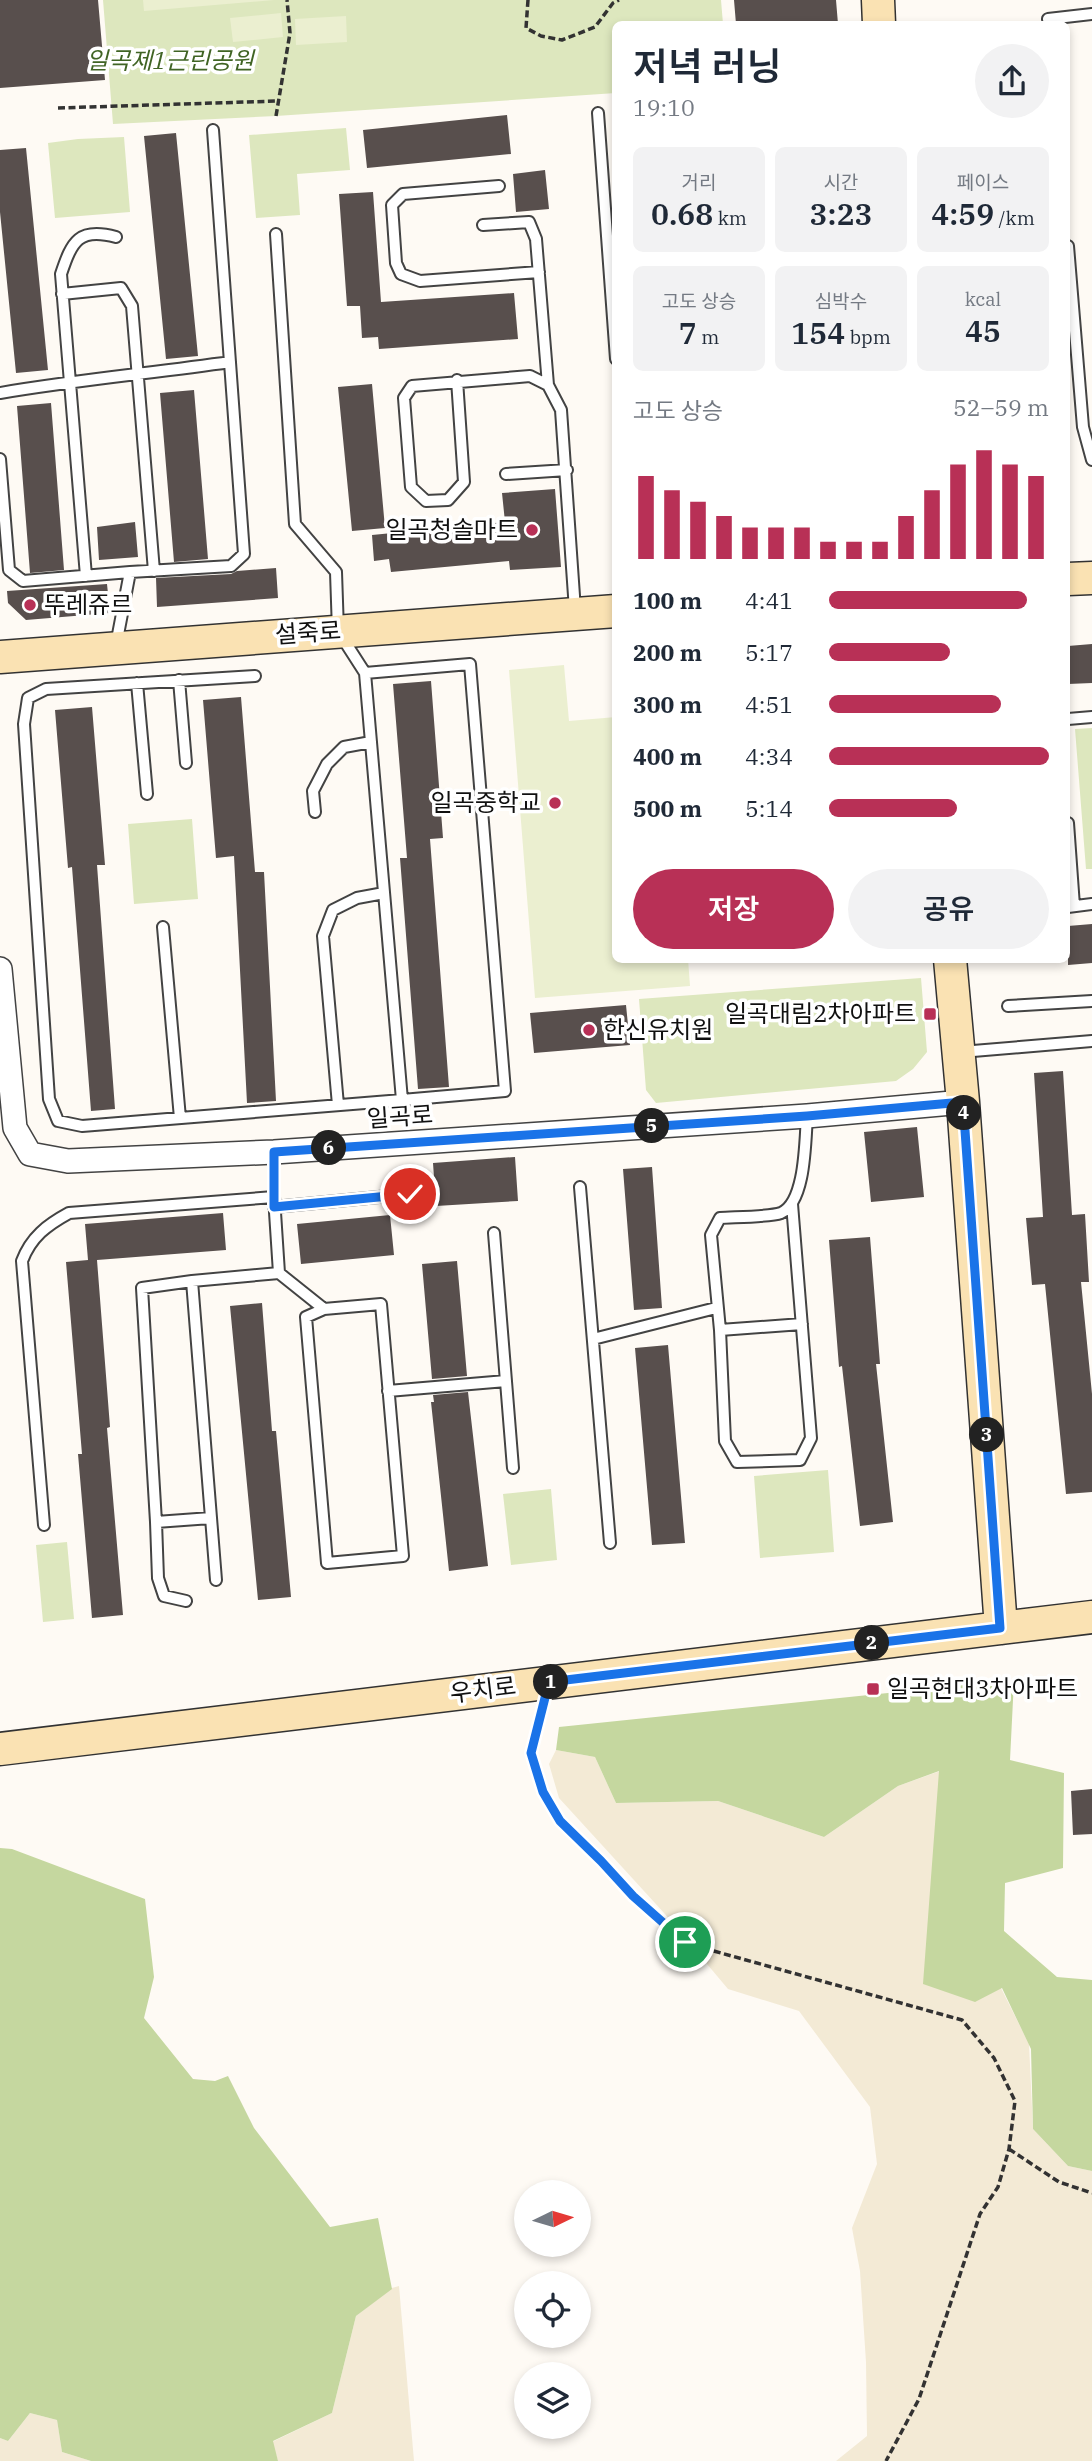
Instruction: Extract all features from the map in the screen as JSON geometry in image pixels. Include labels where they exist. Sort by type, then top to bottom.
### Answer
[{"type":"main road","points":[[878,0],[879,21]]},
{"type":"main road","points":[[1070,579],[1092,578]]},
{"type":"main road","name":"설죽로","points":[[0,657],[612,611]]},
{"type":"main road","points":[[950,963],[963,1102],[1000,1628]]},
{"type":"main road","name":"우치로","points":[[0,1749],[1092,1617]]},
{"type":"street","name":"일곡로","points":[[0,969],[5,1092],[15,1128],[30,1154],[68,1161],[274,1152],[807,1116],[963,1102]]},
{"type":"lane","points":[[1048,21],[1092,14]]},
{"type":"lane","points":[[598,113],[612,304]]},
{"type":"lane","points":[[0,459],[9,570],[23,581],[231,566],[244,554],[213,130]]},
{"type":"lane","points":[[499,187],[403,194],[392,205],[396,263],[401,274],[420,281],[539,272]]},
{"type":"lane","points":[[483,225],[529,222],[536,239],[548,385],[561,410],[576,613]]},
{"type":"lane","points":[[86,576],[61,274],[70,247],[80,239],[98,232],[116,237]]},
{"type":"lane","points":[[276,234],[295,524],[336,572],[338,631],[365,673],[402,1100]]},
{"type":"lane","points":[[1070,270],[1083,427],[1092,460]]},
{"type":"lane","points":[[62,295],[121,288],[132,306],[154,571]]},
{"type":"lane","points":[[0,393],[68,381],[230,362]]},
{"type":"lane","points":[[457,380],[464,482],[448,500],[426,501],[411,487],[404,398],[412,386],[457,380],[530,376],[548,385]]},
{"type":"lane","points":[[506,474],[567,470]]},
{"type":"lane","points":[[115,648],[130,572]]},
{"type":"lane","points":[[254,676],[46,689],[28,698],[24,724],[49,1099],[58,1121],[82,1126],[505,1091],[470,664],[365,673]]},
{"type":"lane","points":[[179,680],[186,762]]},
{"type":"lane","points":[[138,683],[147,794]]},
{"type":"lane","points":[[1070,719],[1092,717]]},
{"type":"lane","points":[[315,811],[313,791],[327,764],[344,747],[371,742]]},
{"type":"lane","points":[[1070,879],[1071,907],[1092,904]]},
{"type":"lane","points":[[338,1105],[323,936],[333,909],[357,898],[384,894]]},
{"type":"lane","points":[[163,927],[180,1118]]},
{"type":"lane","points":[[1008,1006],[1092,1001]]},
{"type":"lane","points":[[958,1052],[1092,1041]]},
{"type":"lane","points":[[792,1204],[780,1213],[720,1218],[711,1235],[720,1330],[725,1441],[737,1462],[800,1460],[811,1438],[792,1204],[800,1186],[807,1116]]},
{"type":"lane","points":[[274,1152],[279,1273]]},
{"type":"lane","points":[[580,1187],[610,1543]]},
{"type":"lane","points":[[44,1525],[22,1261],[28,1245],[46,1226],[69,1213],[410,1194]]},
{"type":"lane","points":[[495,1233],[513,1468]]},
{"type":"lane","points":[[186,1601],[164,1596],[158,1578],[142,1287],[279,1273],[324,1308]]},
{"type":"lane","points":[[192,1281],[216,1580]]},
{"type":"lane","points":[[381,1304],[403,1556],[327,1563],[306,1317],[324,1308],[381,1304]]},
{"type":"lane","points":[[593,1339],[716,1308]]},
{"type":"lane","points":[[720,1330],[802,1324]]},
{"type":"lane","points":[[388,1391],[506,1381]]},
{"type":"lane","points":[[156,1522],[211,1517]]},
{"type":"path","points":[[276,116],[290,33],[287,0]]},
{"type":"path","points":[[528,0],[526,28],[541,36],[562,40],[595,27],[613,3],[619,0]]},
{"type":"path","points":[[58,108],[277,101]]},
{"type":"path","points":[[549,1682],[531,1753],[543,1792],[560,1821],[633,1896],[685,1942],[962,2020],[994,2058],[1015,2101],[1009,2149],[998,2187],[980,2214],[919,2399],[886,2461]]},
{"type":"path","points":[[1009,2149],[1059,2182],[1092,2193]]},
{"type":"shaded area","points":[[556,1750],[595,1757],[616,1803],[718,1801],[824,1837],[898,1786],[940,1771],[934,1854],[1029,2044],[1033,2129],[1068,2166],[1092,2171],[1092,2461],[836,2461],[867,2436],[866,2362],[860,2271],[852,2228],[877,2164],[870,2107],[799,2011],[728,1989],[665,1914],[559,1798],[549,1764]]},
{"type":"shaded area","points":[[399,2286],[414,2461],[278,2461],[272,2442],[332,2413],[356,2316],[392,2288]]},
{"type":"shaded area","points":[[30,2413],[57,2420],[62,2452],[91,2461],[0,2461],[0,2438],[8,2441]]},
{"type":"green space","name":"일곡제1근린공원","points":[[103,0],[721,0],[723,21],[612,21],[612,93],[113,124]]},
{"type":"green space","points":[[143,0],[274,0],[144,11]]},
{"type":"green space","points":[[281,13],[283,37],[233,42],[230,18]]},
{"type":"green space","points":[[346,16],[347,42],[296,45],[295,19]]},
{"type":"green space","points":[[346,128],[350,170],[297,174],[300,215],[256,218],[249,135]]},
{"type":"green space","points":[[124,137],[130,212],[55,218],[48,143]]},
{"type":"green space","points":[[564,665],[569,721],[612,717],[612,963],[688,963],[690,986],[535,998],[509,670]]},
{"type":"green space","points":[[1092,728],[1092,869],[1086,869],[1075,729]]},
{"type":"green space","points":[[192,819],[198,899],[134,904],[128,824]]},
{"type":"green space","points":[[921,978],[927,1052],[913,1069],[896,1081],[656,1103],[646,1090],[639,999]]},
{"type":"green space","points":[[828,1470],[834,1552],[760,1558],[754,1476]]},
{"type":"green space","points":[[551,1489],[557,1560],[511,1565],[503,1494]]},
{"type":"green space","points":[[67,1542],[74,1619],[43,1622],[36,1545]]},
{"type":"green space","points":[[1014,1680],[1010,1760],[1064,1773],[1063,1868],[1005,1883],[1004,1931],[1057,1977],[1092,1980],[1092,2171],[1068,2166],[1033,2129],[1031,2049],[1002,1988],[975,2002],[923,1984],[939,1771],[898,1786],[824,1837],[718,1801],[616,1803],[595,1757],[556,1750],[559,1727]]},
{"type":"green space","points":[[0,1848],[12,1849],[145,1899],[154,1977],[144,2018],[193,2079],[215,2081],[228,2076],[254,2128],[330,2227],[378,2218],[392,2289],[356,2316],[332,2413],[273,2441],[278,2461],[91,2461],[62,2452],[57,2420],[30,2413],[8,2441],[0,2438]]},
{"type":"building","points":[[0,0],[98,0],[105,80],[0,88]]},
{"type":"building","points":[[734,0],[836,0],[838,21],[736,21]]},
{"type":"building","points":[[507,115],[511,154],[367,168],[363,130]]},
{"type":"building","points":[[176,133],[198,356],[166,359],[144,136]]},
{"type":"building","points":[[26,148],[48,370],[16,373],[0,212],[0,150]]},
{"type":"building","points":[[545,170],[549,209],[516,212],[513,174]]},
{"type":"building","points":[[373,192],[381,302],[514,293],[518,339],[379,349],[378,337],[362,338],[360,306],[347,306],[339,194]]},
{"type":"building","points":[[372,384],[385,528],[352,531],[338,387]]},
{"type":"building","points":[[194,390],[208,559],[174,562],[160,393]]},
{"type":"building","points":[[51,403],[64,570],[30,573],[17,406]]},
{"type":"building","points":[[555,489],[561,567],[510,570],[509,561],[391,572],[389,559],[374,561],[372,535],[505,522],[502,493]]},
{"type":"building","points":[[135,522],[138,557],[99,560],[97,527]]},
{"type":"building","points":[[276,568],[278,598],[157,607],[156,578],[231,574],[237,571]]},
{"type":"building","points":[[107,584],[110,613],[26,620],[8,603],[7,591]]},
{"type":"building","points":[[1092,644],[1092,683],[1070,684],[1070,646]]},
{"type":"building","points":[[431,681],[443,838],[430,839],[449,1087],[418,1089],[400,858],[407,858],[393,684]]},
{"type":"building","points":[[241,697],[255,872],[264,872],[276,1101],[247,1103],[234,856],[216,858],[203,700]]},
{"type":"building","points":[[92,707],[105,865],[97,865],[115,1109],[91,1111],[72,867],[68,868],[55,710]]},
{"type":"building","points":[[1092,924],[1092,963],[1068,965],[1070,926]]},
{"type":"building","points":[[626,1005],[630,1045],[534,1053],[530,1013]]},
{"type":"building","points":[[1063,1071],[1072,1215],[1085,1214],[1089,1282],[1081,1282],[1092,1394],[1092,1492],[1066,1494],[1045,1284],[1032,1285],[1026,1218],[1043,1217],[1034,1073]]},
{"type":"building","points":[[917,1127],[924,1197],[871,1202],[864,1132]]},
{"type":"building","points":[[515,1157],[518,1201],[436,1206],[433,1163]]},
{"type":"building","points":[[652,1167],[662,1308],[634,1310],[623,1169]]},
{"type":"building","points":[[223,1213],[226,1250],[97,1260],[110,1427],[107,1428],[123,1615],[92,1618],[66,1262],[88,1260],[85,1224]]},
{"type":"building","points":[[390,1215],[394,1255],[301,1264],[297,1224]]},
{"type":"building","points":[[870,1237],[880,1364],[876,1364],[893,1522],[860,1526],[842,1366],[839,1367],[829,1240]]},
{"type":"building","points":[[457,1261],[467,1376],[432,1379],[422,1264]]},
{"type":"building","points":[[262,1303],[272,1431],[276,1431],[291,1597],[258,1600],[230,1306]]},
{"type":"building","points":[[668,1345],[685,1543],[652,1545],[635,1348]]},
{"type":"building","points":[[468,1392],[488,1566],[449,1571],[431,1402],[434,1402],[433,1395]]},
{"type":"building","points":[[1092,1789],[1092,1834],[1073,1835],[1071,1791]]},
{"type":"place","name":"일곡청솔마트","points":[[532,530]]},
{"type":"place","name":"뚜레쥬르","points":[[30,605]]},
{"type":"place","name":"일곡중학교","points":[[555,803]]},
{"type":"place","name":"일곡대림2차아파트","points":[[930,1014]]},
{"type":"place","name":"한신유치원","points":[[589,1030]]},
{"type":"place","name":"일곡현대3차아파트","points":[[873,1689]]},
{"type":"route","points":[[410,1194],[274,1207],[274,1152],[807,1116],[963,1102],[1000,1628],[549,1682],[531,1753],[543,1792],[560,1821],[633,1896],[685,1942]]}]
